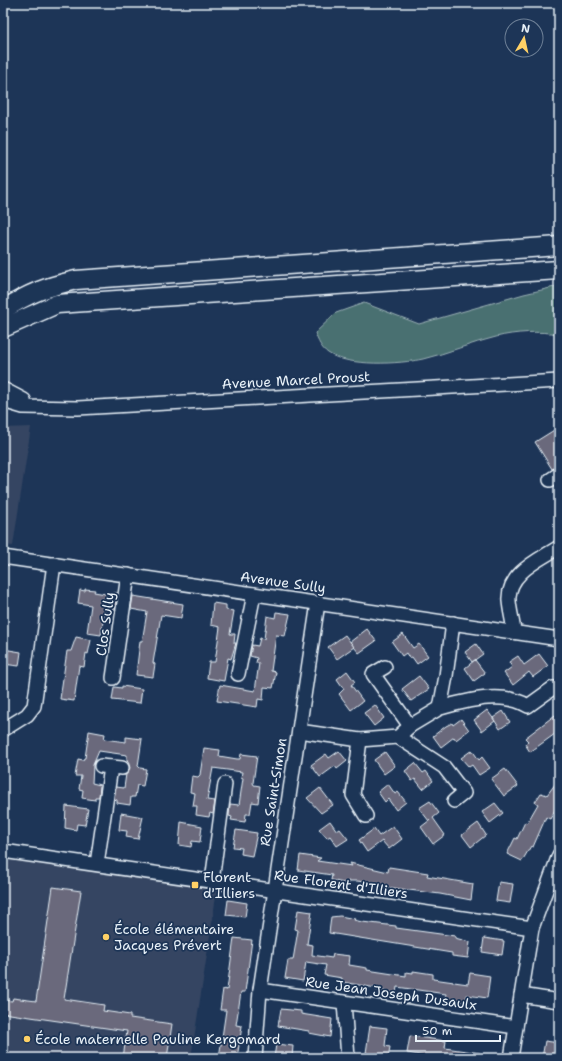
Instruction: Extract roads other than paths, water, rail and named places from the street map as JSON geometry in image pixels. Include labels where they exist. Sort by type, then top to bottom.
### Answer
[{"type":"main road","points":[[3,310],[22,297],[44,287],[76,280],[559,246]]},
{"type":"main road","points":[[3,328],[57,304],[559,270]]},
{"type":"street","name":"Avenue Marcel Proust","points":[[3,400],[23,406],[78,408],[559,381]]},
{"type":"street","name":"Avenue Marcel Proust","points":[[3,389],[34,406]]},
{"type":"street","points":[[514,632],[509,600],[515,579],[522,571],[559,547]]},
{"type":"street","name":"Avenue Sully","points":[[3,557],[559,639]]},
{"type":"street","points":[[3,730],[27,715],[34,706],[54,564]]},
{"type":"street","name":"Clos Sully","points":[[113,678],[128,575]]},
{"type":"street","points":[[238,674],[254,594]]},
{"type":"street","name":"Rue Saint-Simon","points":[[255,1058],[260,990],[318,603]]},
{"type":"street","points":[[440,708],[453,623]]},
{"type":"street","points":[[385,667],[374,674],[410,726]]},
{"type":"street","points":[[398,737],[410,726],[440,708],[467,700],[495,698],[518,700],[528,706],[553,688]]},
{"type":"street","points":[[299,731],[360,740],[398,737],[444,767],[464,793],[454,801]]},
{"type":"street","points":[[360,740],[353,795],[366,816]]},
{"type":"street","points":[[97,864],[111,767]]},
{"type":"street","points":[[212,881],[225,784]]},
{"type":"street","name":"Rue Florent d'Illiers","points":[[3,851],[532,928]]},
{"type":"street","points":[[511,1058],[532,928],[559,856]]},
{"type":"street","name":"Rue Jean Joseph Dusaulx","points":[[260,990],[516,1027]]},
{"type":"street","points":[[521,996],[559,1001]]},
{"type":"street","points":[[344,1002],[348,1058]]},
{"type":"place","name":"Florent d'Illiers","points":[[195,885]]},
{"type":"place","name":"École élémentaire Jacques Prévert","points":[[106,937]]},
{"type":"place","name":"École maternelle Pauline Kergomard","points":[[27,1039]]}]
